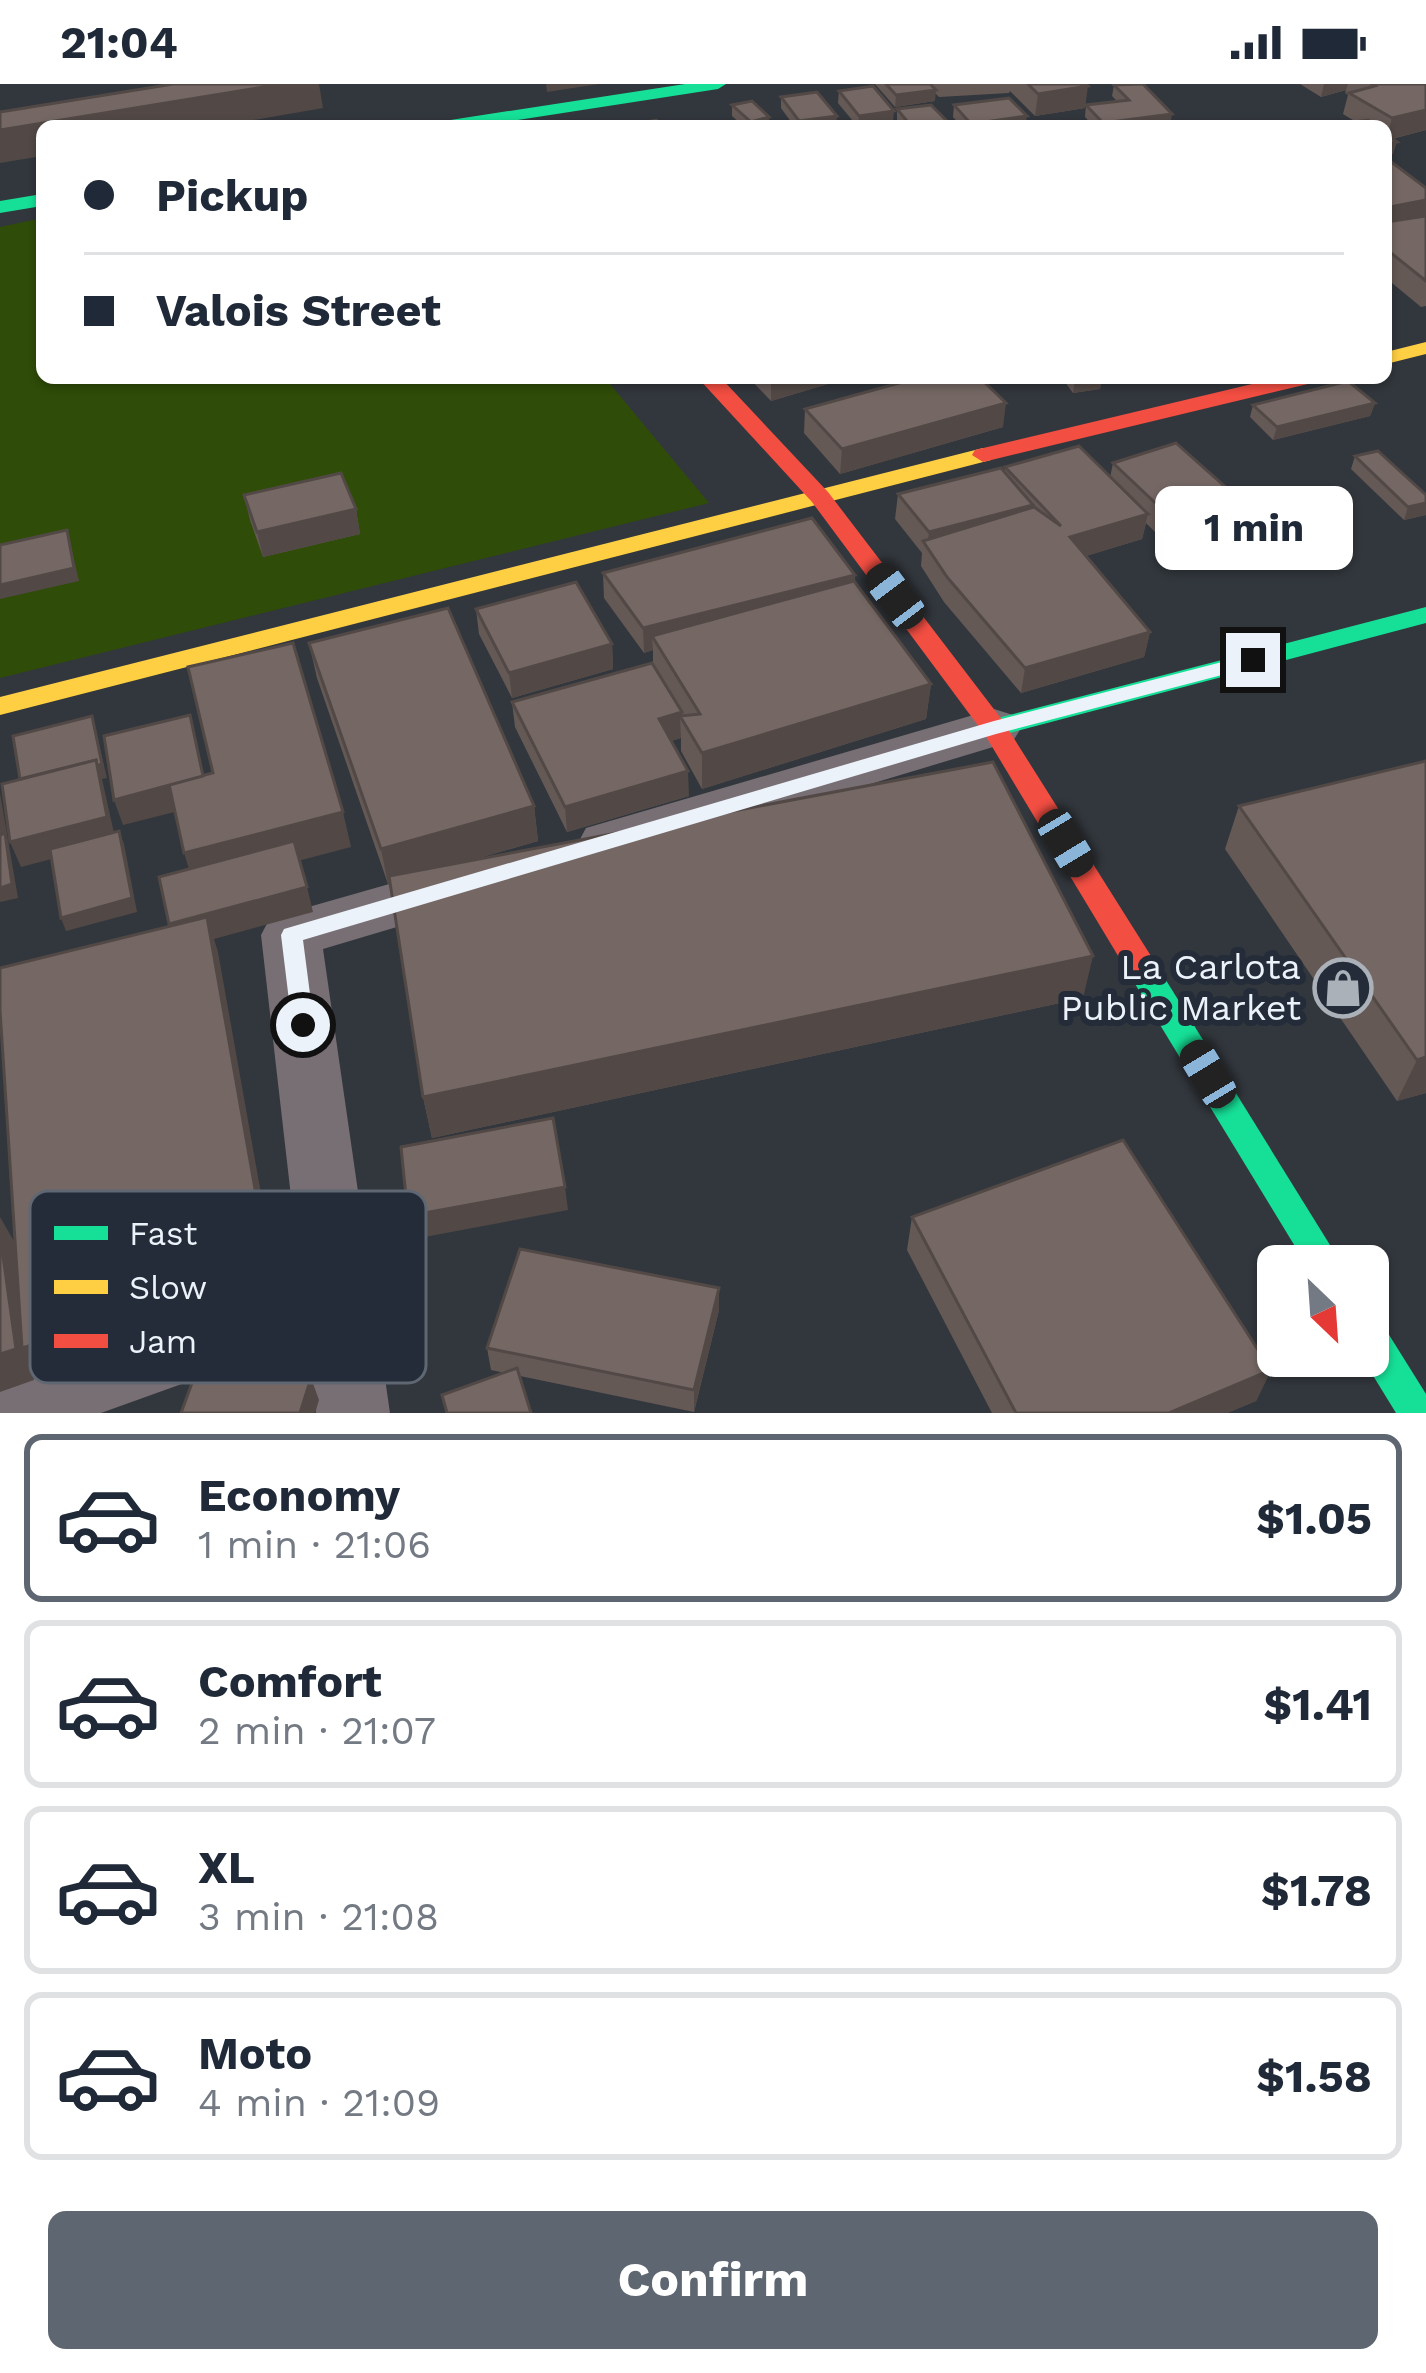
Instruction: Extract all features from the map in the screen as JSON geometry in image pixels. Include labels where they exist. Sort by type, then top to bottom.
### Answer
[{"type":"street","points":[[499,120],[718,84]]},
{"type":"street","points":[[451,96],[472,120]]},
{"type":"street","points":[[0,208],[36,201]]},
{"type":"street","points":[[1392,356],[1426,348]]},
{"type":"street","points":[[715,384],[820,497],[994,728],[1313,1245]]},
{"type":"street","points":[[0,706],[723,518],[1280,384]]},
{"type":"street","points":[[324,1191],[291,935],[994,728],[1426,615]]},
{"type":"street","points":[[1389,1368],[1417,1413]]},
{"type":"street","points":[[0,1413],[86,1383]]},
{"type":"street","points":[[349,1383],[353,1413]]},
{"type":"green space","points":[[36,219],[36,384],[610,384],[709,503],[0,678],[0,227]]},
{"type":"building","points":[[173,84],[282,84],[61,120],[36,120],[36,124],[0,130],[0,112]]},
{"type":"building","points":[[886,84],[930,84],[936,90],[896,95]]},
{"type":"building","points":[[1028,84],[1086,84],[1088,86],[1038,94]]},
{"type":"building","points":[[1143,84],[1172,114],[1100,120],[1086,105],[1129,100],[1114,85]]},
{"type":"building","points":[[1372,84],[1426,84],[1426,110],[1392,118],[1349,93],[1375,86]]},
{"type":"building","points":[[873,86],[894,111],[859,116],[839,91]]},
{"type":"building","points":[[817,92],[837,116],[798,120],[781,97]]},
{"type":"building","points":[[1009,98],[1027,116],[967,120],[954,105]]},
{"type":"building","points":[[752,101],[769,117],[749,120],[732,105]]},
{"type":"building","points":[[931,105],[946,120],[906,120],[897,109]]},
{"type":"building","points":[[1392,162],[1426,188],[1426,200],[1392,207]]},
{"type":"building","points":[[1426,216],[1426,281],[1392,254],[1392,221]]},
{"type":"building","points":[[895,384],[986,384],[1006,403],[842,449],[805,409]]},
{"type":"building","points":[[1336,384],[1352,384],[1375,403],[1277,427],[1253,405]]},
{"type":"building","points":[[1176,443],[1232,493],[1167,514],[1113,463]]},
{"type":"building","points":[[1079,446],[1148,514],[1070,537],[1150,632],[1025,668],[947,577],[923,541],[1034,507],[1061,526],[1005,467]]},
{"type":"building","points":[[1378,451],[1426,495],[1426,503],[1408,507],[1355,456]]},
{"type":"building","points":[[1001,468],[1033,505],[929,532],[898,494]]},
{"type":"building","points":[[341,473],[356,509],[257,532],[244,495]]},
{"type":"building","points":[[812,518],[855,575],[643,628],[603,573]]},
{"type":"building","points":[[67,530],[74,568],[0,585],[0,545]]},
{"type":"building","points":[[854,581],[931,684],[702,753],[680,716],[700,714],[652,636]]},
{"type":"building","points":[[576,582],[612,644],[509,673],[476,609]]},
{"type":"building","points":[[448,608],[534,806],[381,849],[309,643]]},
{"type":"building","points":[[293,643],[343,812],[184,853],[169,784],[213,773],[188,667]]},
{"type":"building","points":[[652,663],[682,712],[659,719],[688,771],[565,807],[512,702]]},
{"type":"building","points":[[190,715],[203,776],[114,800],[104,736]]},
{"type":"building","points":[[92,716],[102,764],[97,766],[96,760],[20,779],[13,736]]},
{"type":"building","points":[[96,760],[107,817],[10,842],[2,784]]},
{"type":"building","points":[[1426,761],[1426,1057],[1417,1060],[1239,806]]},
{"type":"building","points":[[993,762],[1093,956],[423,1097],[389,876]]},
{"type":"building","points":[[119,831],[132,898],[61,918],[50,849]]},
{"type":"building","points":[[5,833],[12,884],[0,888],[0,835]]},
{"type":"building","points":[[294,841],[307,887],[169,924],[159,877]]},
{"type":"building","points":[[207,917],[255,1191],[30,1191],[30,1346],[22,1348],[0,1010],[0,968]]},
{"type":"building","points":[[553,1118],[565,1187],[426,1213],[426,1191],[405,1191],[401,1147]]},
{"type":"building","points":[[1123,1140],[1257,1348],[1257,1376],[1169,1413],[1016,1413],[912,1217]]},
{"type":"building","points":[[0,1235],[16,1349],[0,1354]]},
{"type":"building","points":[[520,1249],[719,1288],[694,1390],[487,1348]]},
{"type":"building","points":[[517,1368],[531,1413],[447,1413],[442,1395]]},
{"type":"building","points":[[192,1383],[309,1383],[300,1413],[181,1413]]},
{"type":"traffic: fast","points":[[483,120],[718,84]]},
{"type":"traffic: fast","points":[[0,207],[36,201]]},
{"type":"traffic: fast","points":[[994,728],[1426,615]]},
{"type":"traffic: fast","points":[[1140,965],[1313,1245]]},
{"type":"traffic: fast","points":[[1389,1368],[1417,1413]]},
{"type":"traffic: slow","points":[[1392,356],[1426,348]]},
{"type":"traffic: slow","points":[[0,706],[983,455]]},
{"type":"traffic: jam","points":[[715,384],[820,497],[994,728],[1140,965]]},
{"type":"traffic: jam","points":[[983,455],[1279,384]]},
{"type":"place","name":"La Carlota Public Market","points":[[1343,988]]},
{"type":"route","points":[[303,1025],[291,935],[994,728],[1253,660]]}]
